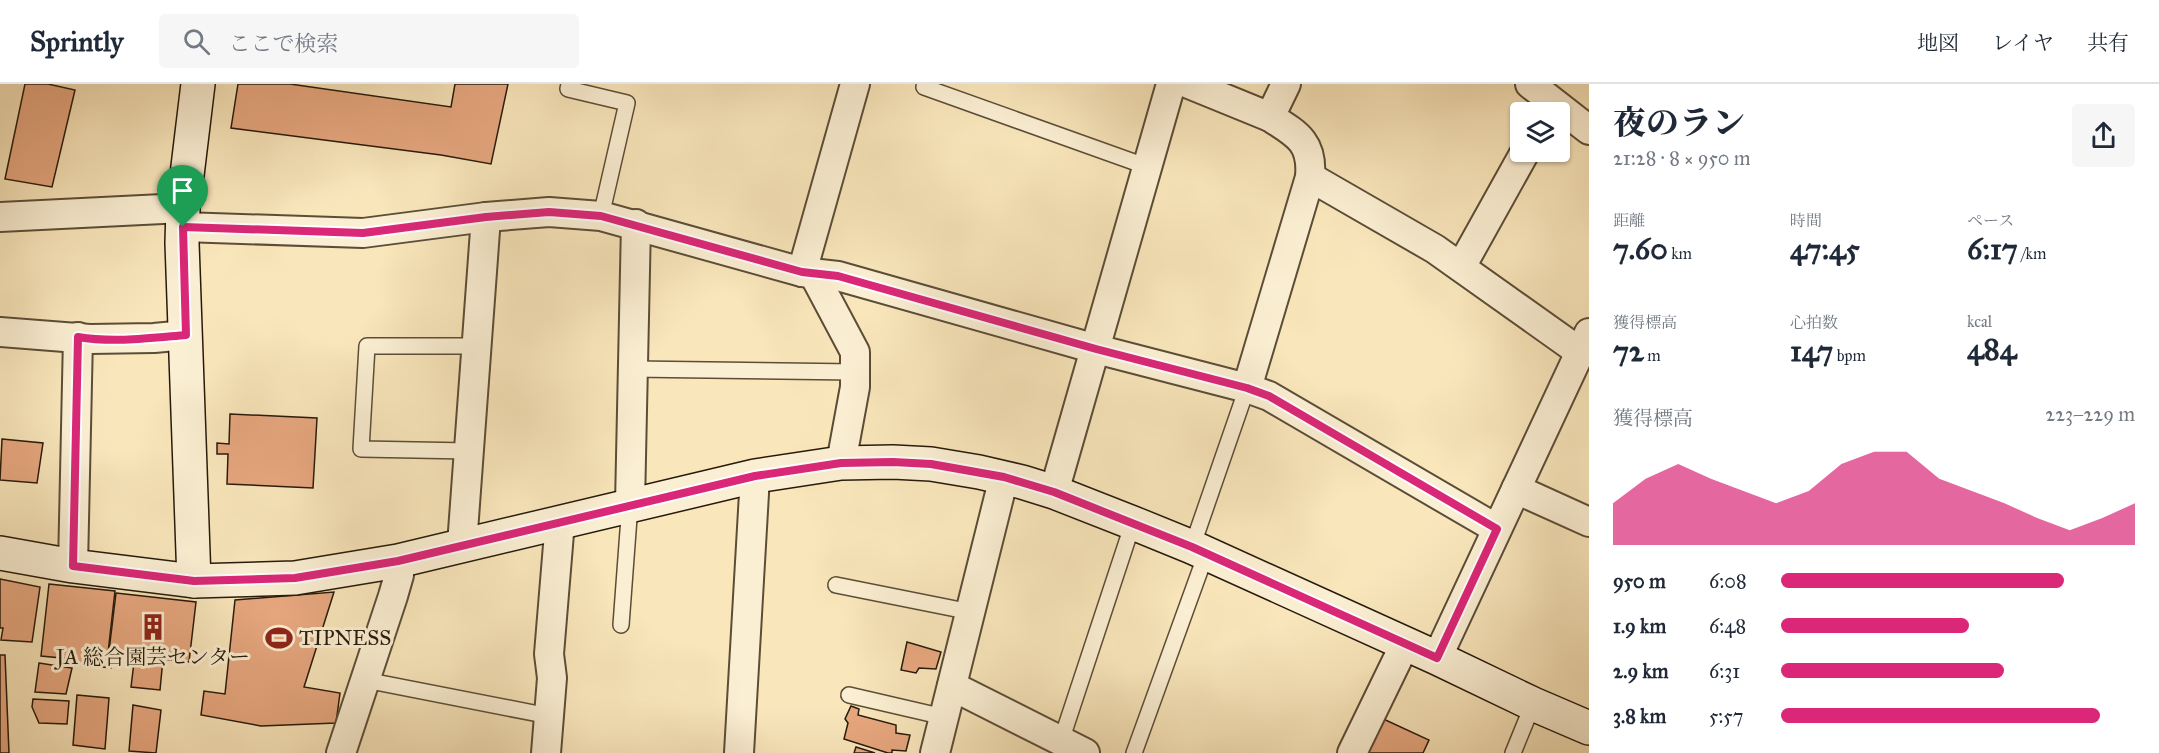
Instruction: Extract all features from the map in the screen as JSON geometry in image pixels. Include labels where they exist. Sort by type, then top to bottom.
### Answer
[{"type":"street","points":[[194,581],[183,217],[198,84]]},
{"type":"street","points":[[841,463],[855,387],[855,352],[808,273],[855,84]]},
{"type":"street","points":[[1054,492],[1171,84]]},
{"type":"street","points":[[1189,84],[1270,117],[1298,134],[1311,159],[1310,177],[1247,388]]},
{"type":"street","points":[[1270,117],[1286,84]]},
{"type":"street","points":[[1530,84],[1554,99],[1589,130]]},
{"type":"street","points":[[1461,267],[1519,162]]},
{"type":"street","points":[[1310,177],[1435,249],[1585,342],[1437,658]]},
{"type":"street","points":[[0,217],[183,217],[363,233],[486,217],[549,212],[601,216],[808,273],[838,276],[1096,349],[1247,388],[1269,396],[1497,529]]},
{"type":"street","points":[[462,545],[486,217]]},
{"type":"street","points":[[630,504],[636,224]]},
{"type":"street","points":[[0,332],[90,339],[186,335]]},
{"type":"street","points":[[73,566],[78,337]]},
{"type":"street","points":[[0,553],[73,566],[194,581],[295,578],[398,561],[755,476],[841,463],[931,464],[1004,477],[1054,492],[1133,523],[1199,550],[1589,728]]},
{"type":"street","points":[[740,753],[755,476]]},
{"type":"street","points":[[935,753],[1004,477]]},
{"type":"street","points":[[1516,489],[1589,522]]},
{"type":"street","points":[[546,753],[552,678],[549,654],[560,521]]},
{"type":"street","points":[[341,753],[399,575],[398,561]]},
{"type":"street","points":[[1352,753],[1405,644]]},
{"type":"street","points":[[952,686],[1073,747]]},
{"type":"lane","points":[[569,84],[568,89],[627,103],[601,216]]},
{"type":"lane","points":[[924,87],[1148,167]]},
{"type":"lane","points":[[469,451],[361,449],[367,346],[477,346]]},
{"type":"lane","points":[[633,369],[855,372]]},
{"type":"lane","points":[[1134,753],[1199,550],[1247,388]]},
{"type":"lane","points":[[621,625],[630,504]]},
{"type":"lane","points":[[1073,747],[1133,523]]},
{"type":"lane","points":[[836,585],[971,612]]},
{"type":"lane","points":[[365,680],[549,716]]},
{"type":"lane","points":[[849,695],[944,717]]},
{"type":"lane","points":[[1513,753],[1533,704]]},
{"type":"building","points":[[25,84],[48,84],[75,90],[52,187],[5,179]]},
{"type":"building","points":[[238,84],[290,84],[451,107],[455,84],[508,84],[491,164],[441,155],[231,128]]},
{"type":"building","points":[[230,414],[317,418],[313,488],[227,484],[228,454],[217,454],[217,443],[229,444]]},
{"type":"building","points":[[2,439],[43,443],[37,483],[0,480]]},
{"type":"building","points":[[0,579],[40,587],[32,642],[1,640],[3,628],[0,628]]},
{"type":"building","points":[[49,584],[115,591],[108,653],[113,654],[111,668],[76,664],[72,659],[41,656]]},
{"type":"building","points":[[334,592],[304,687],[340,693],[336,723],[261,726],[201,715],[204,691],[225,694],[235,600]]},
{"type":"building","name":"JA 総合園芸センター","points":[[116,593],[196,602],[189,662],[163,659],[160,690],[131,687],[135,654],[109,651]]},
{"type":"building","points":[[907,642],[941,652],[936,669],[919,668],[916,673],[901,670]]},
{"type":"building","points":[[0,655],[5,655],[9,753],[0,753]]},
{"type":"building","points":[[39,663],[72,668],[66,694],[35,692]]},
{"type":"building","points":[[77,695],[109,698],[105,749],[73,745]]},
{"type":"building","points":[[33,699],[69,701],[67,724],[39,723],[32,707]]},
{"type":"building","points":[[133,705],[161,710],[156,753],[129,751]]},
{"type":"building","points":[[851,706],[859,709],[858,715],[896,725],[896,733],[910,735],[906,751],[892,750],[892,753],[888,753],[844,739],[848,723],[845,719]]},
{"type":"building","points":[[1379,717],[1429,740],[1423,753],[1363,753]]},
{"type":"building","points":[[856,747],[875,753],[854,753]]},
{"type":"place","name":"JA 総合園芸センター","points":[[153,627]]},
{"type":"place","name":"TIPNESS","points":[[279,638]]},
{"type":"route","points":[[549,212],[601,216],[636,224],[802,272],[838,276],[1096,349],[1247,388],[1269,396],[1497,529],[1437,658],[1192,547],[1054,492],[1004,477],[931,464],[841,463],[755,476],[398,561],[295,578],[194,581],[73,566],[78,337],[90,339],[154,338],[186,335],[183,227],[363,233],[486,217],[549,212]]}]
